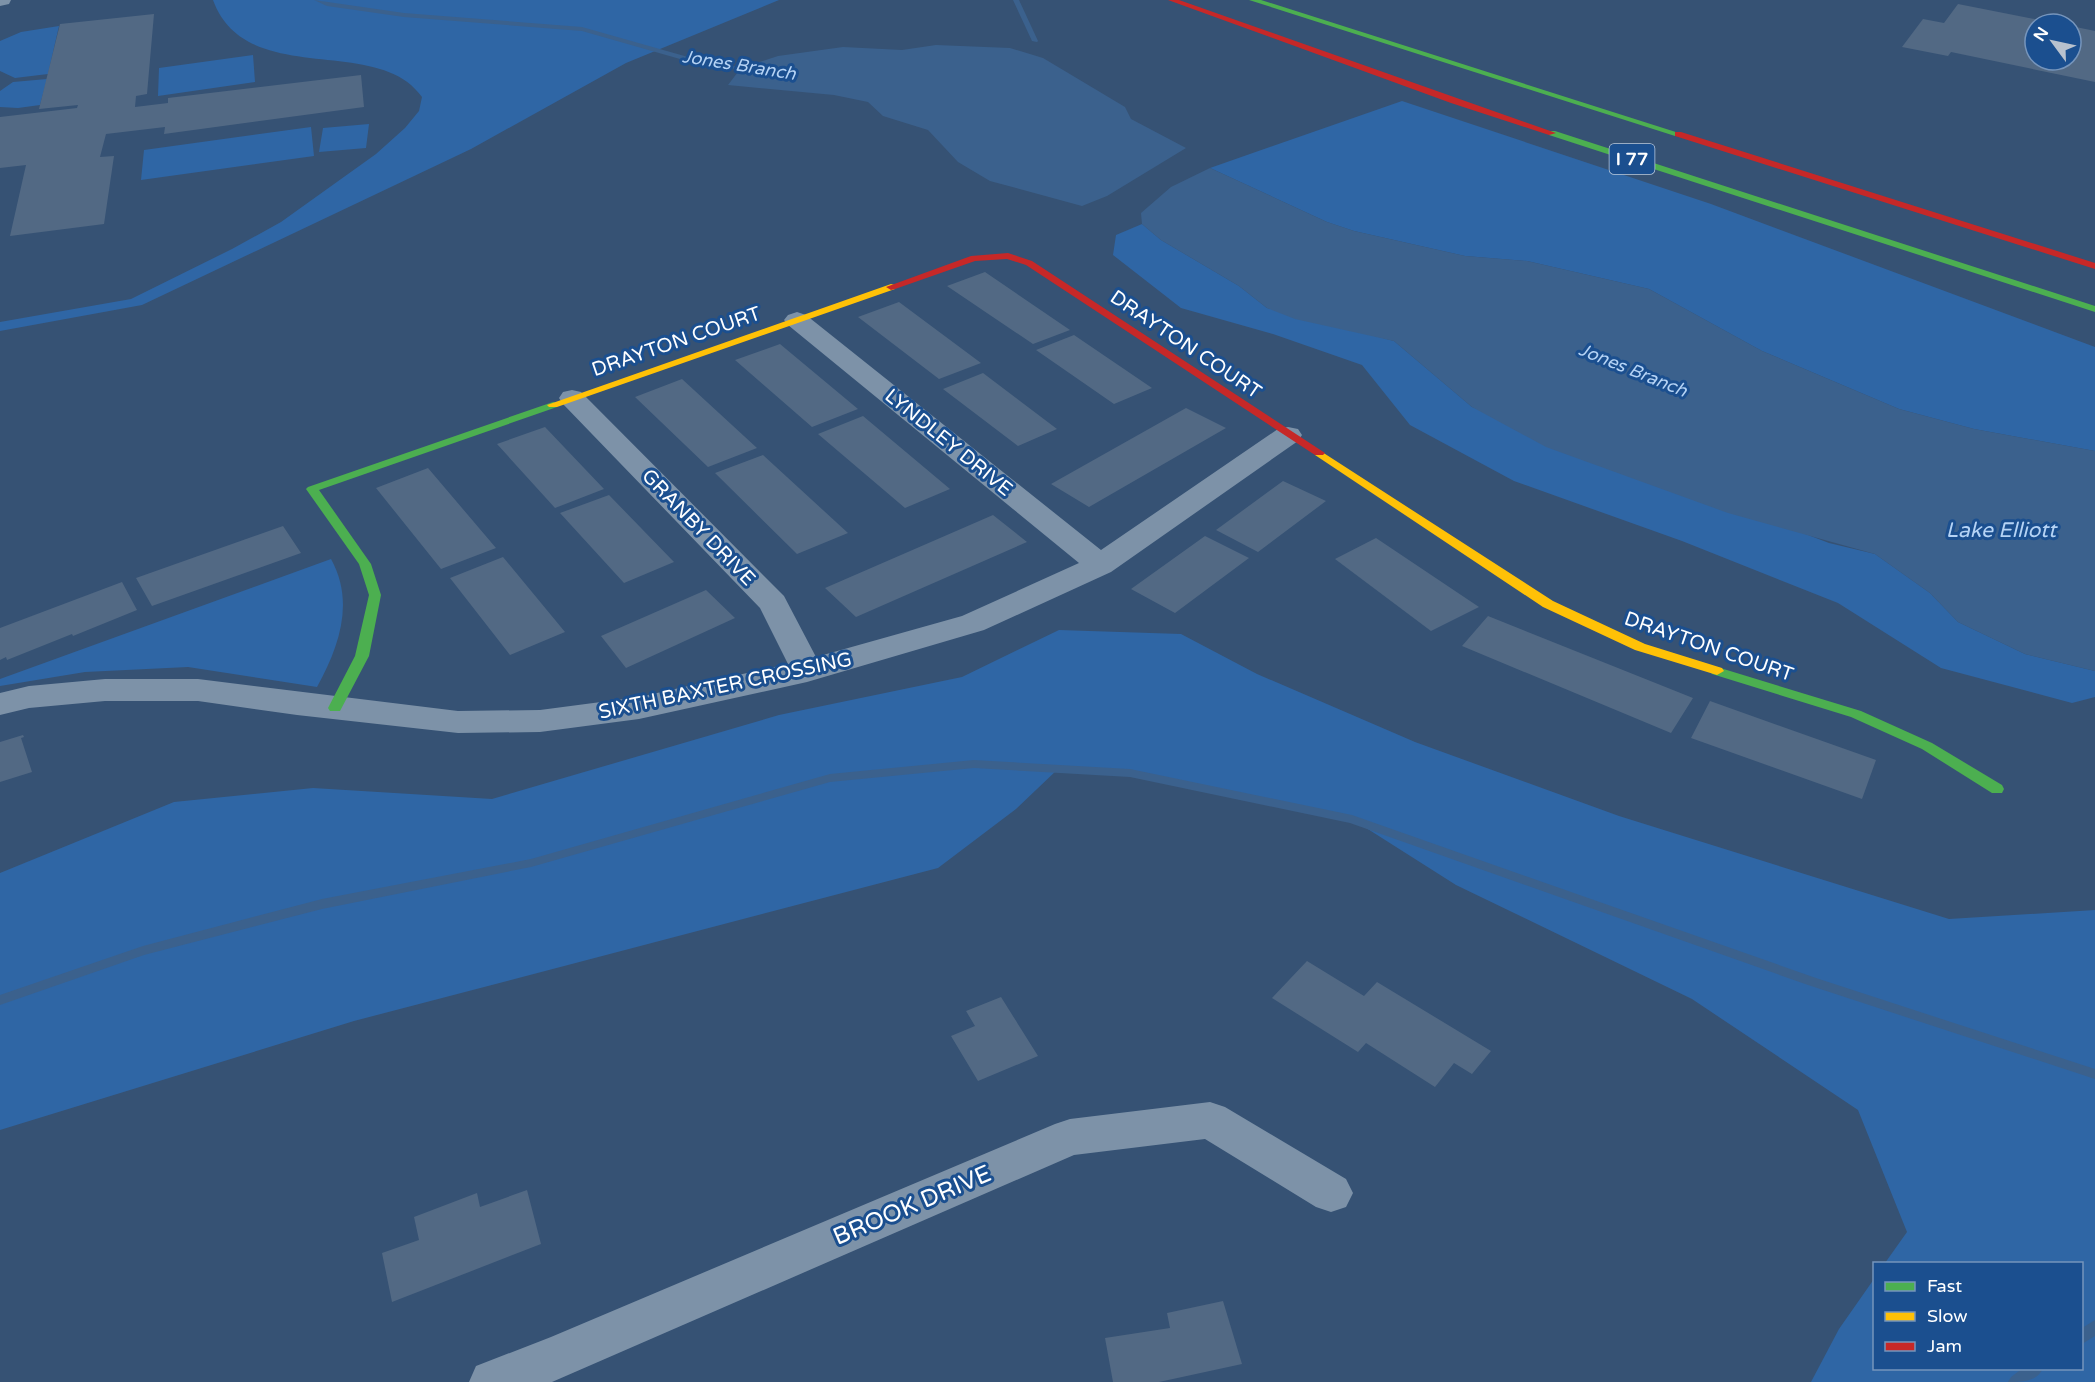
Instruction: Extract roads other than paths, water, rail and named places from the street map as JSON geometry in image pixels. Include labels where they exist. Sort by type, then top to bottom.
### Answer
[{"type":"main road","name":"I 77","points":[[1172,0],[1454,101],[2095,309]]},
{"type":"main road","name":"I 77","points":[[1253,0],[2095,266]]},
{"type":"main road","name":"DRAYTON COURT","points":[[335,708],[362,656],[375,595],[365,564],[312,489],[974,258],[1008,256],[1029,263],[1548,604],[1640,647],[1856,714],[1927,746],[1997,789]]},
{"type":"street","name":"LYNDLEY DRIVE","points":[[798,320],[1100,565]]},
{"type":"street","name":"GRANBY DRIVE","points":[[572,398],[773,603],[807,670]]},
{"type":"street","name":"SIXTH BAXTER CROSSING","points":[[0,704],[29,697],[105,690],[198,690],[458,722],[540,721],[639,708],[807,670],[973,623],[1100,565],[1288,435]]},
{"type":"street","name":"BROOK DRIVE","points":[[493,1382],[565,1369],[1070,1137],[1210,1120],[1331,1192]]},
{"type":"water","points":[[936,45],[1010,48],[1043,58],[1125,107],[1131,119],[1186,148],[1107,196],[1082,206],[990,181],[958,162],[928,130],[883,116],[868,102],[834,95],[728,85],[741,68],[778,56],[843,47],[902,50]]},
{"type":"water","name":"Lake Elliott","points":[[1210,168],[1327,222],[1354,231],[1465,256],[1527,261],[1649,289],[1762,351],[1899,409],[1974,429],[2095,451],[2095,671],[2025,654],[1958,622],[1930,593],[1875,554],[1728,513],[1546,447],[1472,407],[1394,341],[1295,319],[1267,308],[1239,286],[1161,240],[1142,224],[1141,213],[1171,187]]},
{"type":"waterway","name":"Jones Branch","points":[[317,0],[327,4],[404,15],[582,29],[687,59],[741,68]]},
{"type":"waterway","points":[[1016,0],[1035,41]]},
{"type":"waterway","points":[[0,1000],[143,951],[322,904],[531,863],[830,778],[974,764],[1130,773],[1352,819],[1812,982],[2095,1074]]},
{"type":"waterway","points":[[2083,1336],[2095,1327]]},
{"type":"waterway","points":[[2016,1382],[2033,1370]]}]
